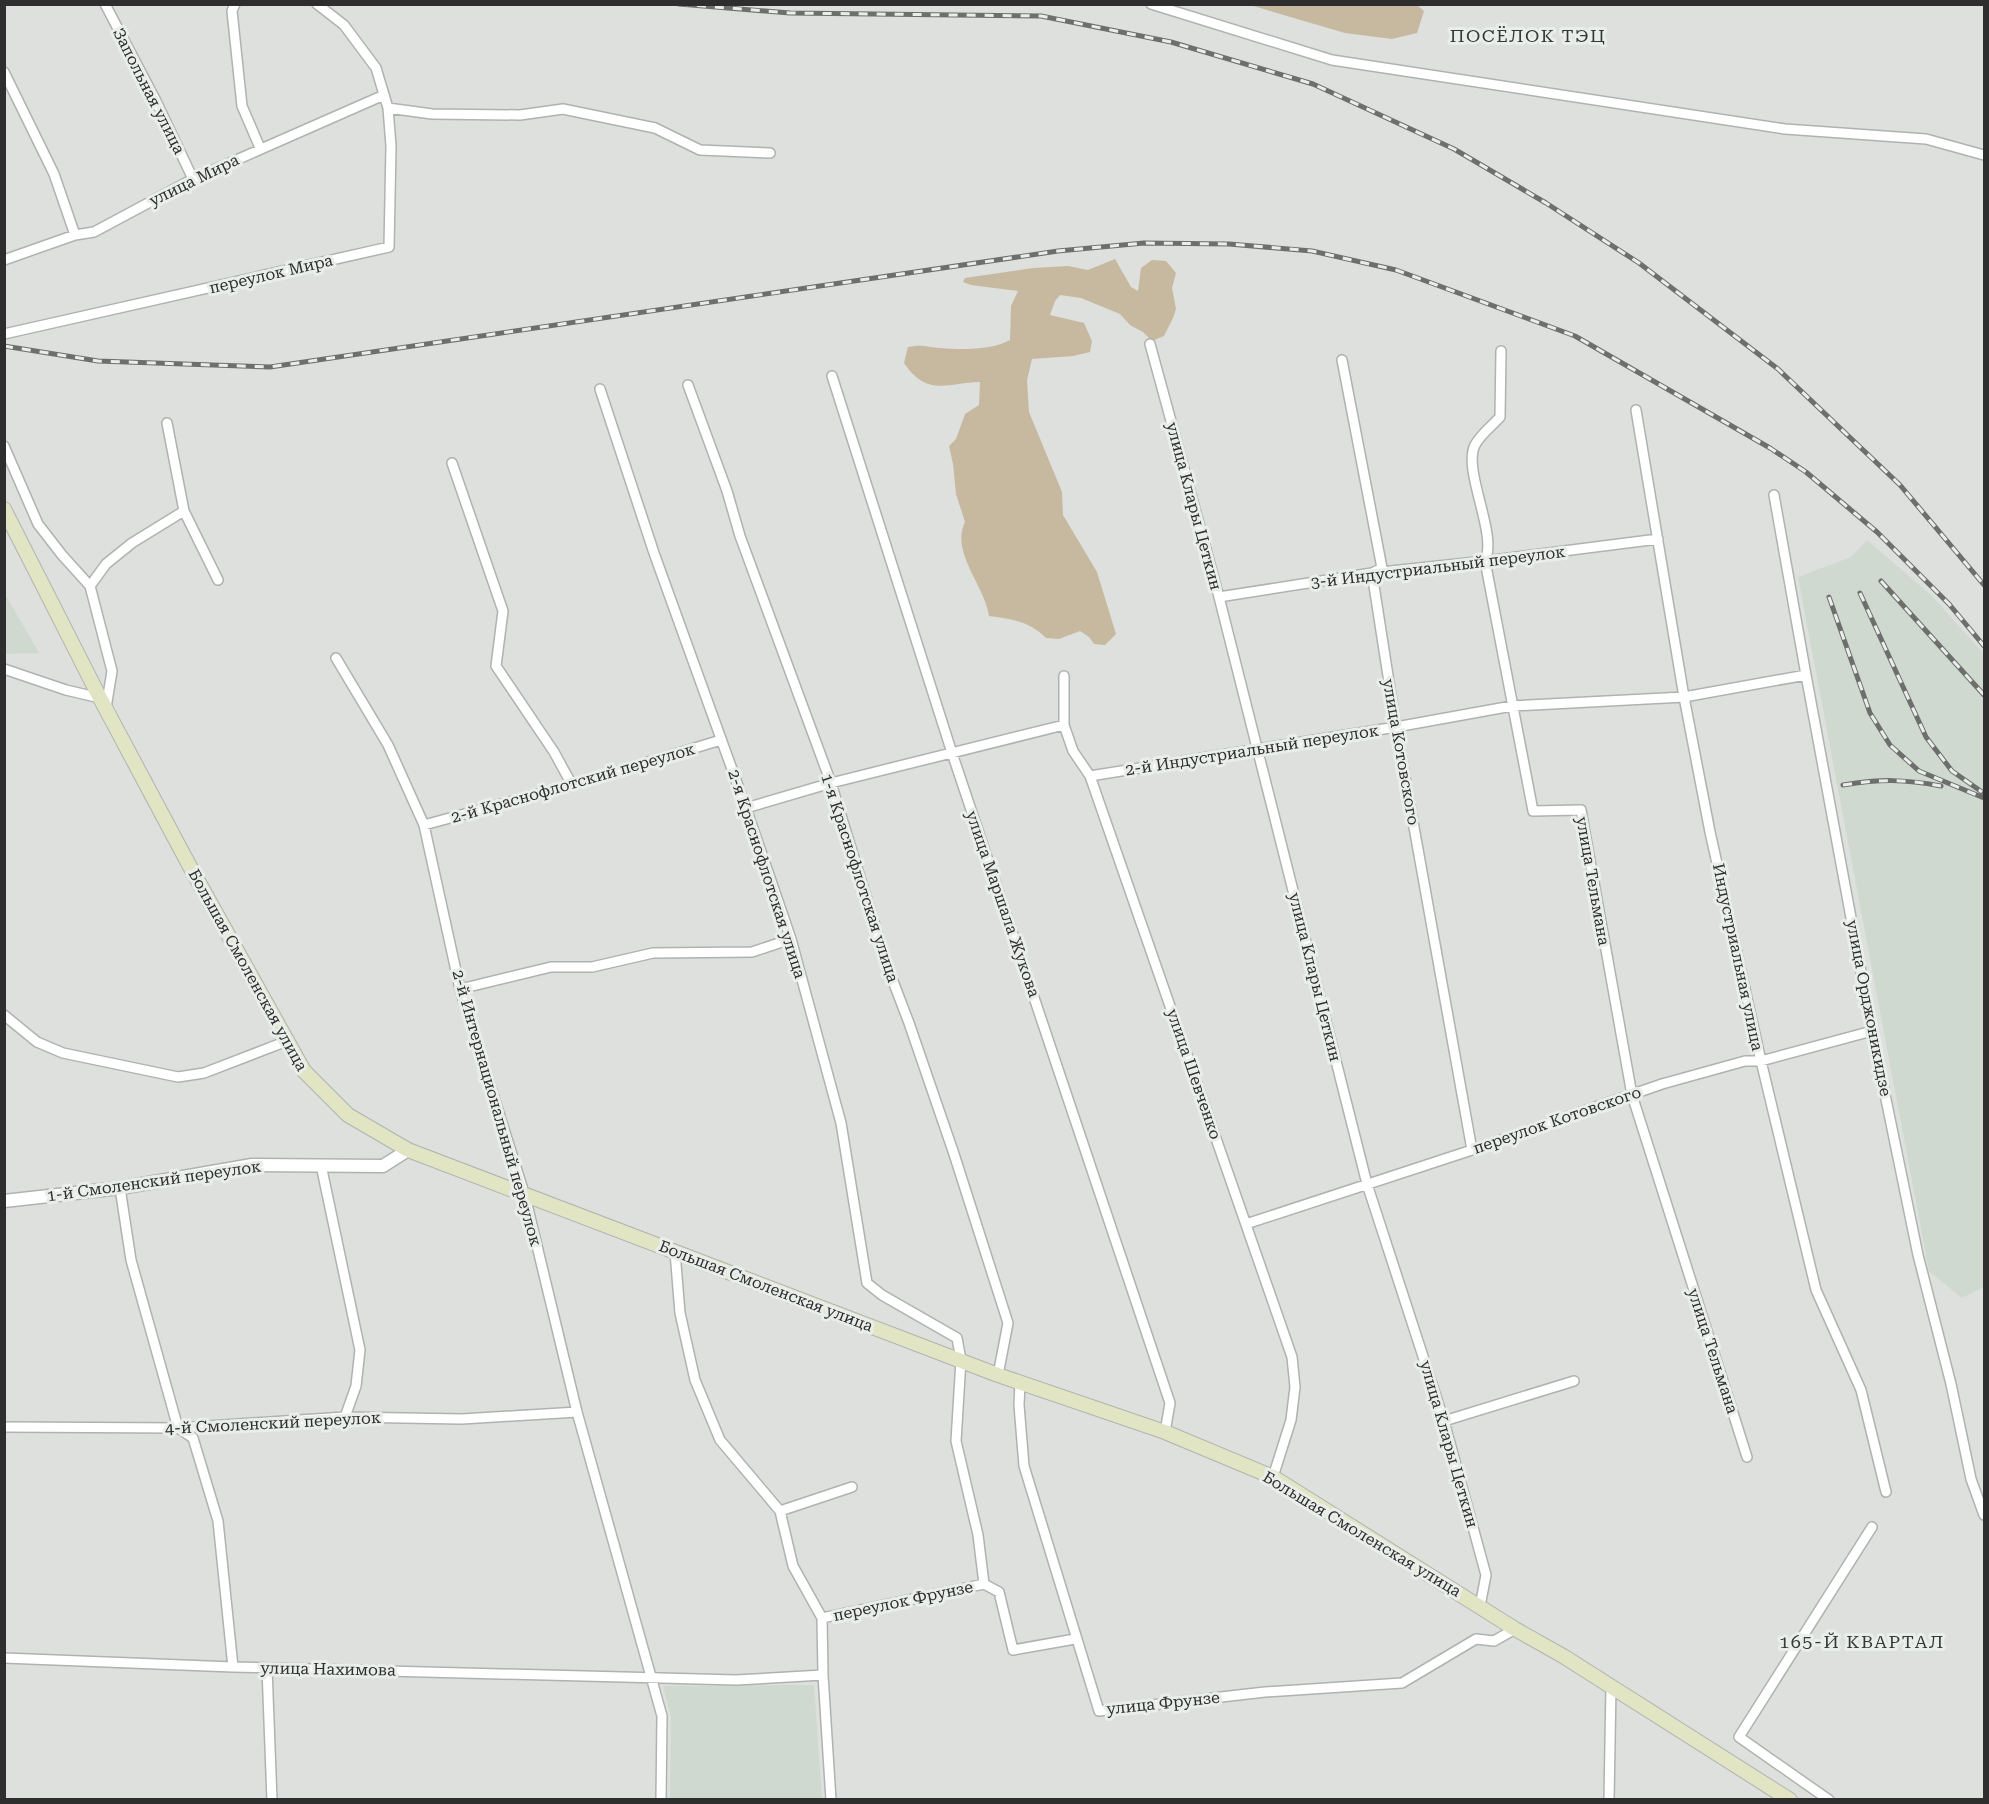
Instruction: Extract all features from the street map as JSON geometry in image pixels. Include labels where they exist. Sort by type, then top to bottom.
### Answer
[{"type":"main road","name":"Большая Смоленская улица","points":[[4,509],[188,863],[304,1071],[348,1115],[408,1150],[525,1196],[998,1375],[1165,1432],[1273,1477],[1515,1629],[1611,1686],[1790,1800]]},
{"type":"street","name":"Запольная улица","points":[[105,4],[155,99],[193,179]]},
{"type":"street","name":"переулок Мира","points":[[4,334],[389,247],[391,147],[388,108],[376,68],[344,24],[317,4]]},
{"type":"street","points":[[1151,4],[1332,60],[1785,129],[1926,139],[1984,155]]},
{"type":"street","points":[[233,8],[242,106],[260,148]]},
{"type":"street","points":[[4,72],[54,174],[75,235]]},
{"type":"street","name":"улица Мира","points":[[4,260],[75,235],[94,232],[193,179],[384,95]]},
{"type":"street","points":[[388,108],[432,114],[520,115],[563,109],[655,128],[700,150],[770,153]]},
{"type":"street","name":"улица Клары Цеткин","points":[[1150,344],[1219,597],[1367,1184],[1444,1421],[1486,1575],[1480,1606]]},
{"type":"street","name":"улица Тельмана","points":[[1501,351],[1500,417],[1474,447],[1473,470],[1484,521],[1488,555],[1485,561],[1533,811],[1581,810],[1632,1095],[1747,1458]]},
{"type":"street","name":"улица Котовского","points":[[1342,360],[1382,568],[1372,573],[1396,727],[1472,1150]]},
{"type":"street","name":"улица Маршала Жукова","points":[[832,376],[952,753],[1170,1403],[1165,1432]]},
{"type":"street","name":"1-я Краснофлотская улица","points":[[688,385],[727,491],[740,536],[831,783],[888,968],[954,1154],[1008,1323],[998,1375]]},
{"type":"street","name":"2-я Краснофлотская улица","points":[[600,388],[654,553],[791,939],[841,1123],[867,1283],[882,1295],[957,1338],[961,1360]]},
{"type":"street","name":"Индустриальная улица","points":[[1636,411],[1684,697],[1710,832],[1761,1061],[1816,1290],[1861,1390],[1886,1492]]},
{"type":"street","points":[[166,423],[184,511],[218,580]]},
{"type":"street","points":[[4,446],[38,524],[62,555],[90,585],[112,671],[103,703],[4,669]]},
{"type":"street","points":[[452,463],[502,611],[496,666],[554,752],[572,785]]},
{"type":"street","name":"улица Орджоникидзе","points":[[1774,495],[1872,1031],[1921,1266],[1952,1384],[1971,1479],[1984,1515]]},
{"type":"street","points":[[90,585],[106,564],[132,543],[184,511]]},
{"type":"street","name":"3-й Индустриальный переулок","points":[[1219,597],[1372,573],[1658,539]]},
{"type":"street","name":"2-й Интернациональный переулок","points":[[336,658],[388,746],[424,825],[460,989],[525,1196],[577,1412],[662,1716],[661,1800]]},
{"type":"street","name":"2-й Индустриальный переулок","points":[[1090,776],[1512,706],[1684,697],[1806,675]]},
{"type":"street","name":"улица Шевченко","points":[[1064,676],[1064,725],[1073,751],[1090,776],[1292,1357],[1295,1387],[1291,1420],[1273,1477]]},
{"type":"street","points":[[746,807],[831,783],[1064,725]]},
{"type":"street","name":"2-й Краснофлотский переулок","points":[[424,825],[572,785],[721,740]]},
{"type":"street","points":[[460,989],[551,967],[591,967],[653,953],[753,952],[791,939]]},
{"type":"street","points":[[4,1016],[37,1042],[63,1053],[178,1077],[204,1073],[287,1041]]},
{"type":"street","name":"переулок Котовского","points":[[1246,1224],[1472,1150],[1662,1084],[1745,1061],[1761,1061],[1872,1031]]},
{"type":"street","name":"1-й Смоленский переулок","points":[[4,1201],[120,1188],[252,1165],[383,1166],[408,1150]]},
{"type":"street","points":[[321,1165],[360,1350],[356,1386],[345,1417]]},
{"type":"street","points":[[120,1188],[131,1260],[178,1428],[193,1438],[218,1521],[233,1667]]},
{"type":"street","points":[[675,1252],[680,1313],[699,1390],[720,1440],[780,1511],[793,1566],[822,1618],[823,1675],[831,1800]]},
{"type":"street","name":"переулок Фрунзе","points":[[961,1360],[956,1441],[978,1535],[984,1584]]},
{"type":"street","points":[[1444,1421],[1574,1381]]},
{"type":"street","name":"улица Фрунзе","points":[[1020,1382],[1019,1405],[1023,1466],[1099,1711],[1265,1692],[1402,1683],[1476,1639],[1494,1641],[1515,1629]]},
{"type":"street","name":"4-й Смоленский переулок","points":[[4,1427],[178,1428],[345,1417],[462,1419],[577,1412]]},
{"type":"street","points":[[780,1511],[852,1486]]},
{"type":"street","points":[[1829,1800],[1739,1737],[1872,1527]]},
{"type":"street","name":"переулок Фрунзе","points":[[822,1618],[984,1584],[999,1592],[1013,1650],[1076,1639]]},
{"type":"street","name":"улица Нахимова","points":[[4,1658],[233,1667],[736,1680],[823,1675]]},
{"type":"street","points":[[267,1668],[272,1800]]},
{"type":"street","points":[[1609,1800],[1611,1686]]},
{"type":"shaded area","points":[[1250,5],[1417,5],[1424,11],[1417,33],[1392,39],[1345,33]]},
{"type":"shaded area","points":[[1115,259],[1131,287],[1138,291],[1141,268],[1152,260],[1166,261],[1176,273],[1172,288],[1176,309],[1164,336],[1152,341],[1143,332],[1130,325],[1120,314],[1081,298],[1060,295],[1050,315],[1084,323],[1092,341],[1090,352],[1073,356],[1032,359],[1027,380],[1029,412],[1062,492],[1063,515],[1097,572],[1116,634],[1105,645],[1094,644],[1080,631],[1059,639],[1046,638],[1027,624],[989,616],[962,545],[965,522],[956,494],[949,446],[956,439],[965,414],[979,405],[980,382],[938,386],[929,384],[912,374],[904,363],[908,347],[977,348],[995,346],[1010,340],[1011,306],[1018,291],[971,285],[963,282],[965,278],[1033,268],[1068,266],[1088,270]]},
{"type":"shaded area","points":[[1867,540],[1931,595],[1984,654],[1984,1287],[1962,1298],[1929,1271],[1798,577],[1851,557]]},
{"type":"shaded area","points":[[5,594],[39,653],[5,654]]},
{"type":"shaded area","points":[[814,1685],[822,1799],[670,1799],[671,1716],[663,1686]]},
{"type":"railway","points":[[679,4],[790,13],[1041,16],[1171,42],[1313,84],[1454,149],[1546,203],[1639,263],[1778,369],[1900,485],[1984,585]]},
{"type":"railway","points":[[4,346],[98,361],[270,367],[1058,251],[1144,243],[1229,244],[1312,251],[1396,270],[1575,336],[1770,448],[1806,472],[1877,532],[1949,604],[1984,646]]},
{"type":"railway","points":[[1881,581],[1984,695]]},
{"type":"railway","points":[[1860,593],[1926,737],[1952,771],[1982,792]]},
{"type":"railway","points":[[1829,597],[1870,713],[1890,745],[1919,771],[1984,798]]},
{"type":"railway","points":[[1843,785],[1892,781],[1941,786]]},
{"type":"district","name":"ПОСЁЛОК ТЭЦ","points":[[1528,35]]},
{"type":"district","name":"165-Й КВАРТАЛ","points":[[1862,1641]]}]
